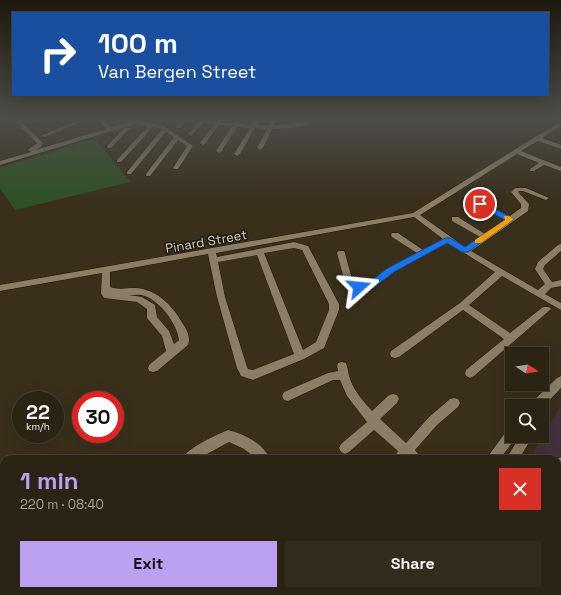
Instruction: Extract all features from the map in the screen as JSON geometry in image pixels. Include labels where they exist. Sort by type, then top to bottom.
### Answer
[{"type":"street","points":[[0,159],[33,149],[39,146]]},
{"type":"street","points":[[0,163],[55,146]]},
{"type":"street","points":[[119,161],[132,146]]},
{"type":"street","points":[[129,173],[151,146]]},
{"type":"street","points":[[148,175],[170,146]]},
{"type":"street","points":[[176,168],[190,148],[187,146]]},
{"type":"street","points":[[219,151],[223,146]]},
{"type":"street","points":[[236,154],[241,146]]},
{"type":"street","points":[[526,146],[415,215],[465,251],[561,307]]},
{"type":"street","points":[[517,152],[561,169]]},
{"type":"street","points":[[532,170],[544,162]]},
{"type":"street","points":[[465,251],[525,209],[525,204],[514,192],[517,189],[524,189],[546,198]]},
{"type":"street","points":[[480,204],[510,219]]},
{"type":"street","name":"Pinard Street","points":[[0,288],[106,270],[213,256],[415,215]]},
{"type":"street","points":[[455,219],[485,236]]},
{"type":"street","points":[[395,235],[423,253]]},
{"type":"street","points":[[341,253],[348,281],[355,286],[365,287],[374,283],[391,270],[448,240]]},
{"type":"street","points":[[294,245],[305,248],[334,304],[332,316],[320,345],[300,356],[254,375],[243,370],[221,297],[213,256],[260,252],[294,245]]},
{"type":"street","points":[[550,285],[539,270],[541,264],[561,246]]},
{"type":"street","points":[[260,252],[300,356]]},
{"type":"street","points":[[106,270],[106,294],[108,297],[138,299],[157,306],[175,317],[184,340],[183,345],[153,368]]},
{"type":"street","points":[[395,354],[463,305],[501,272]]},
{"type":"street","points":[[539,294],[550,285],[561,283]]},
{"type":"street","points":[[463,305],[511,339]]},
{"type":"street","points":[[157,306],[152,318],[166,334],[172,353]]},
{"type":"street","points":[[470,373],[546,309]]},
{"type":"street","points":[[288,396],[342,370],[352,395],[402,455],[433,422],[454,403]]},
{"type":"street","points":[[547,399],[561,381]]},
{"type":"street","points":[[345,448],[393,399]]},
{"type":"street","points":[[193,455],[228,436],[233,437],[259,452],[261,455]]},
{"type":"street","points":[[495,455],[505,442]]},
{"type":"street","points":[[515,455],[522,443]]},
{"type":"shaded area","points":[[561,405],[561,455],[532,455],[539,443],[549,443],[549,426]]},
{"type":"green space","points":[[70,146],[101,146],[130,182],[15,210],[0,188],[0,168]]},
{"type":"slow traffic","points":[[478,241],[510,219],[507,218]]},
{"type":"route","points":[[359,287],[370,286],[391,270],[448,240],[465,251],[510,219],[480,204]]}]
